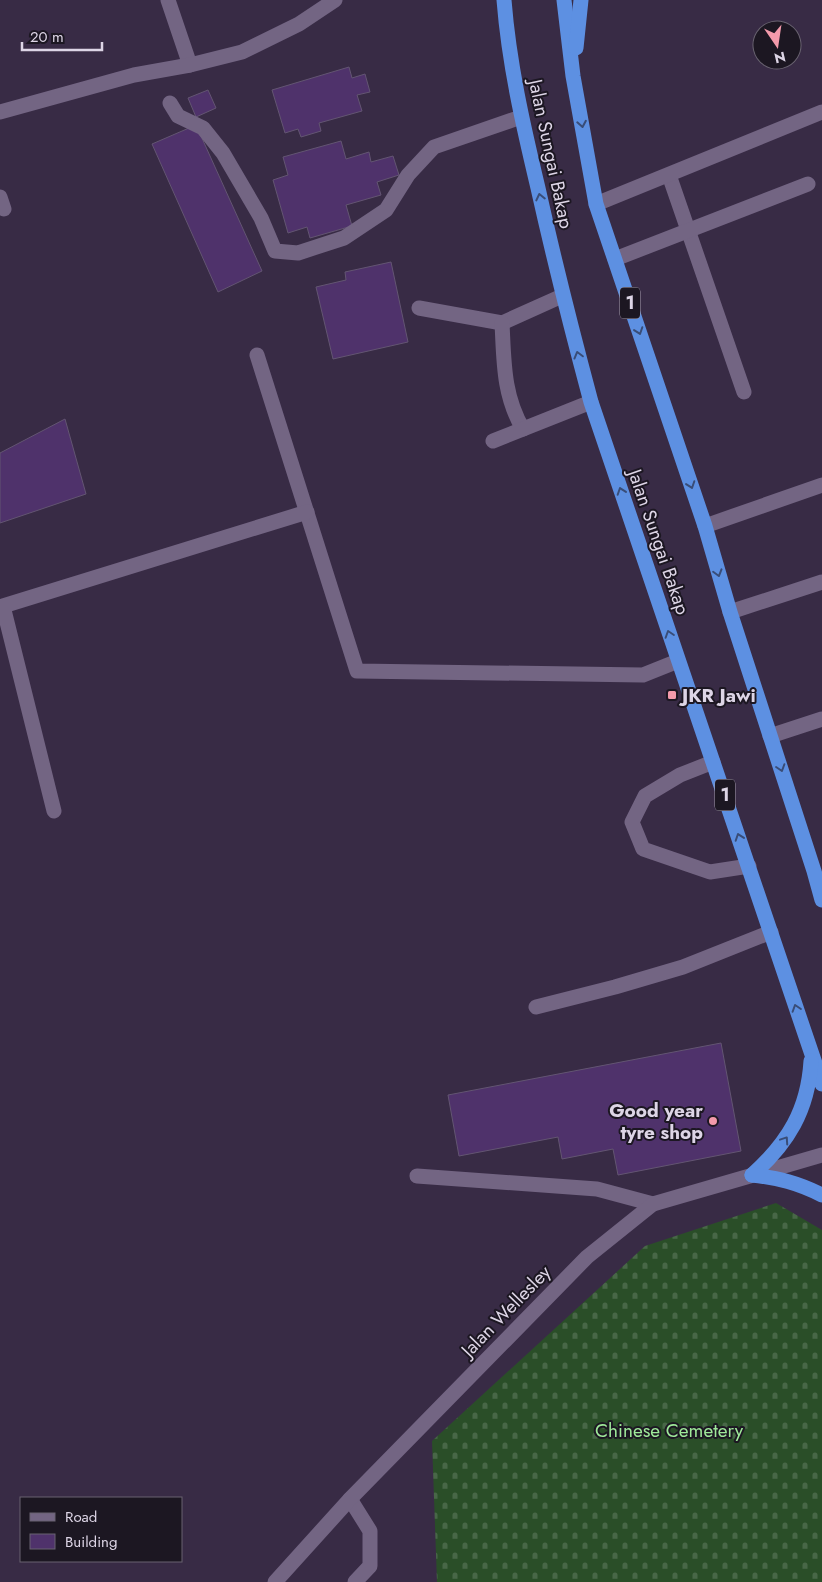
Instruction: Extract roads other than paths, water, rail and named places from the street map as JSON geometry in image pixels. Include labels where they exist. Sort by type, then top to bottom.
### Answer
[{"type":"highway","name":"Jalan Sungai Bakap","points":[[504,0],[521,117],[562,296],[590,402],[822,1084]]},
{"type":"highway","name":"Jalan Sungai Bakap","points":[[564,0],[574,76],[596,204],[705,526],[730,612],[770,736],[818,871],[822,900]]},
{"type":"highway","points":[[574,76],[581,0]]},
{"type":"highway","points":[[752,1176],[784,1142],[796,1122],[805,1100],[812,1054]]},
{"type":"highway","points":[[752,1176],[778,1178],[822,1195]]},
{"type":"street","points":[[168,0],[190,64]]},
{"type":"street","points":[[0,112],[134,75],[242,52],[299,24],[335,0]]},
{"type":"street","points":[[496,0],[506,24]]},
{"type":"street","points":[[170,103],[178,116],[203,128],[223,153],[261,218],[275,251],[298,253],[344,238],[386,210],[408,175],[434,147],[521,117]]},
{"type":"street","points":[[596,204],[822,112]]},
{"type":"street","points":[[669,174],[744,392]]},
{"type":"street","points":[[615,259],[808,184]]},
{"type":"street","points":[[419,308],[502,322],[562,296]]},
{"type":"street","points":[[502,322],[505,380],[514,415],[523,429]]},
{"type":"street","points":[[257,355],[357,671],[643,675],[678,661]]},
{"type":"street","points":[[493,441],[590,402]]},
{"type":"street","points":[[705,526],[822,486]]},
{"type":"street","points":[[54,811],[3,606],[306,512]]},
{"type":"street","points":[[730,612],[822,582]]},
{"type":"street","points":[[770,736],[822,719]]},
{"type":"street","points":[[713,762],[680,775],[645,796],[632,822],[643,849],[710,872],[749,866]]},
{"type":"street","points":[[536,1007],[615,988],[683,967],[771,932]]},
{"type":"street","name":"Jalan Wellesley","points":[[275,1582],[350,1500],[587,1257],[654,1204],[822,1155]]},
{"type":"street","points":[[417,1176],[597,1188],[654,1204]]},
{"type":"street","points":[[350,1500],[370,1531],[370,1566],[355,1582]]},
{"type":"place","name":"JKR Jawi","points":[[672,695]]},
{"type":"place","name":"Good year tyre shop","points":[[713,1121]]},
{"type":"park label","name":"Chinese Cemetery","points":[[669,1430]]}]
